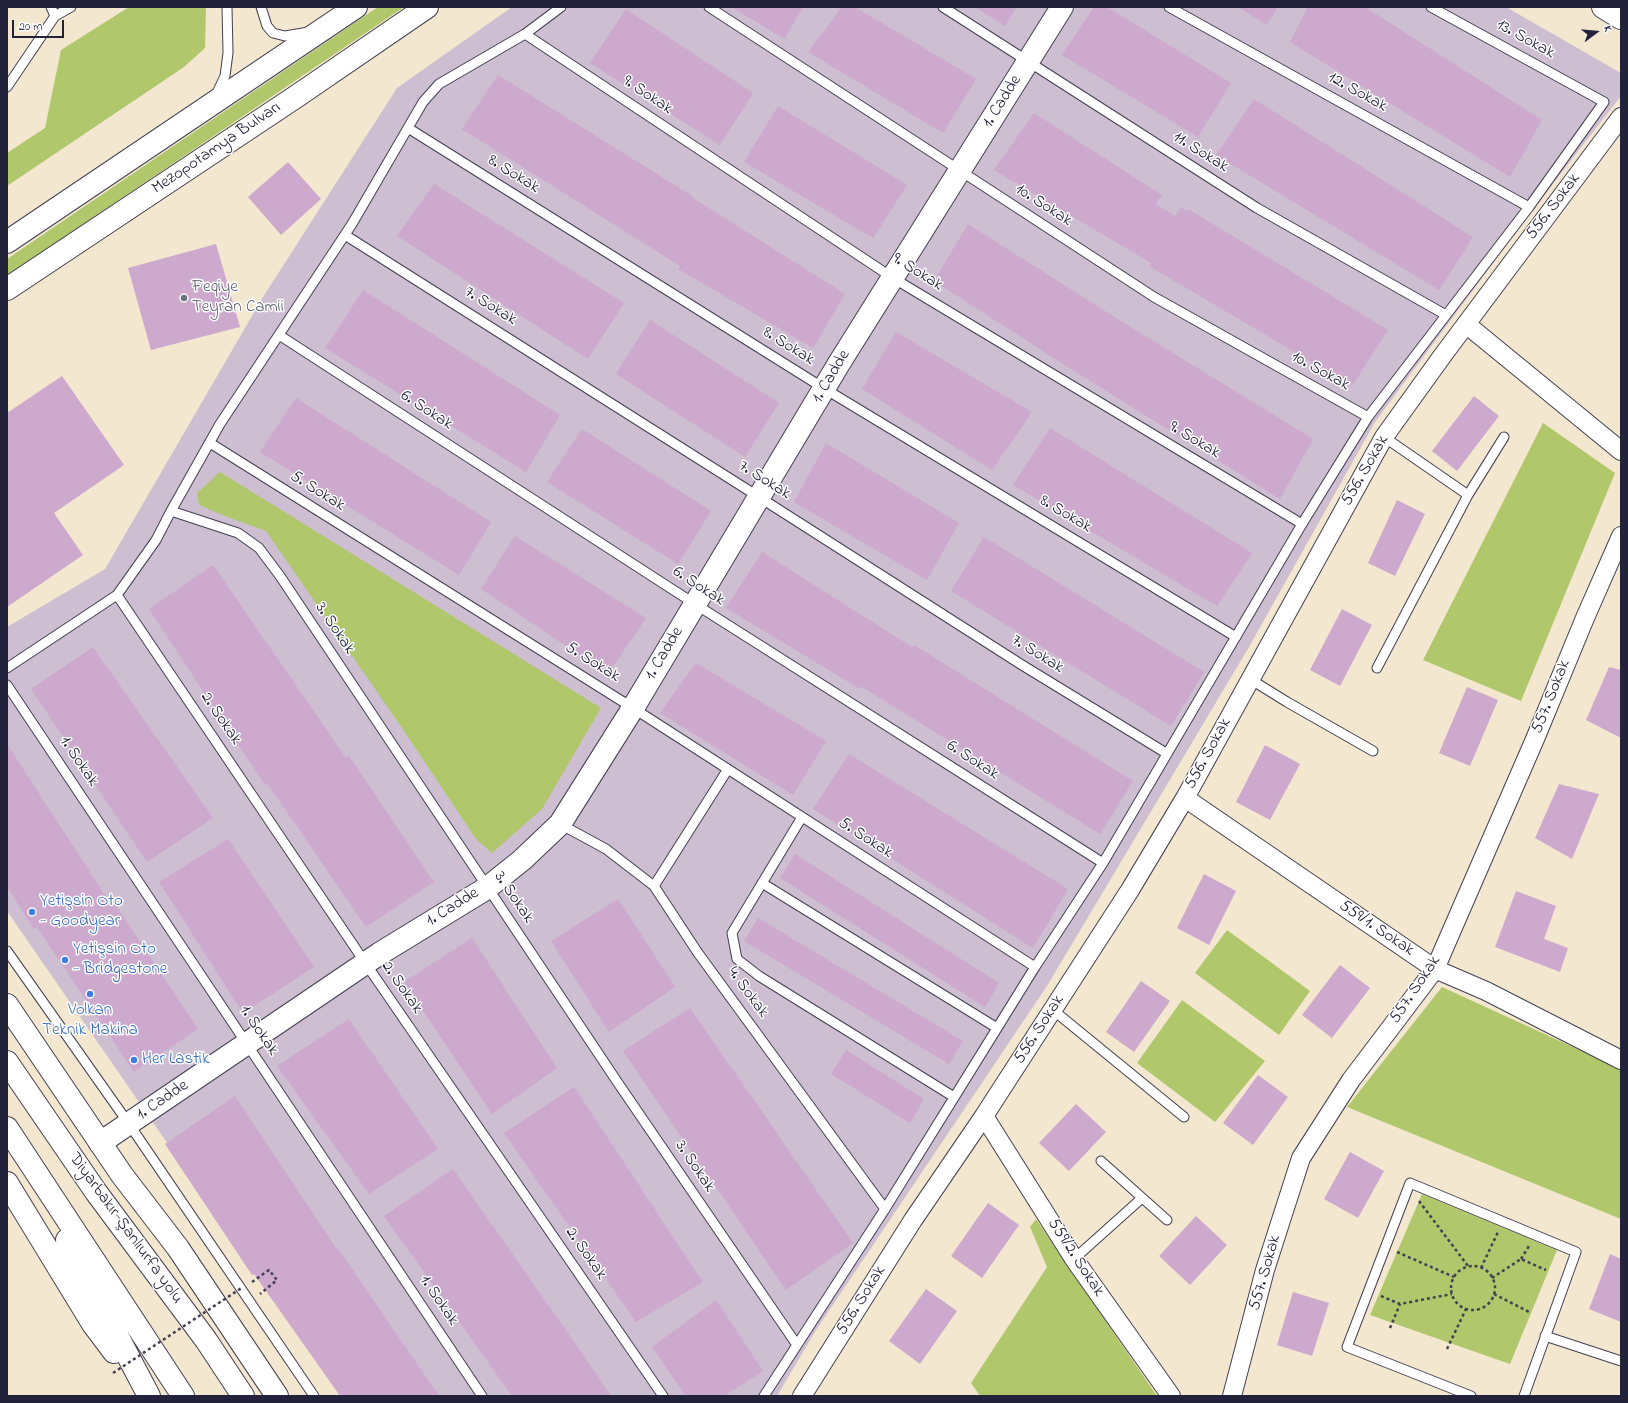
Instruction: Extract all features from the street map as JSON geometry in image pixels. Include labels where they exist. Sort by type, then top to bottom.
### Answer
[{"type":"main road","points":[[7,242],[356,7]]},
{"type":"main road","name":"Mezopotamya Bulvarı","points":[[7,289],[297,96],[427,7]]},
{"type":"main road","name":"1. Cadde","points":[[100,1143],[379,954],[487,888],[522,860],[560,824],[893,278],[1062,7]]},
{"type":"main road","points":[[1603,7],[1621,18]]},
{"type":"main road","points":[[7,1005],[122,1175],[178,1248],[276,1396]]},
{"type":"main road","name":"Diyarbakır-Şanlıurfa yolu","points":[[7,1062],[96,1192],[206,1340],[242,1396]]},
{"type":"main road","points":[[7,1128],[183,1396]]},
{"type":"main road","points":[[32,1166],[74,1256],[148,1396]]},
{"type":"main road","points":[[7,1183],[93,1324],[148,1396]]},
{"type":"street","name":"556. Sokak","points":[[808,1393],[913,1220],[984,1116],[1130,890],[1185,798],[1384,437],[1621,116]]},
{"type":"street","points":[[1466,324],[1621,451]]},
{"type":"street","name":"557. Sokak","points":[[1232,1396],[1265,1270],[1301,1158],[1351,1080],[1435,969],[1535,739],[1584,618],[1621,536]]},
{"type":"street","name":"559/1. Sokak","points":[[1185,798],[1435,969],[1486,991],[1621,1060]]},
{"type":"street","name":"559/2. Sokak","points":[[984,1116],[1074,1259],[1171,1396]]},
{"type":"lane","points":[[51,7],[55,16]]},
{"type":"lane","points":[[7,87],[55,16],[71,7]]},
{"type":"lane","points":[[212,105],[225,76],[228,53],[227,7]]},
{"type":"lane","points":[[261,7],[267,26],[273,33],[284,36],[322,30]]},
{"type":"lane","points":[[7,668],[117,595],[156,540],[210,443],[345,235],[423,102],[439,84],[525,34],[561,7]]},
{"type":"lane","name":"10. Sokak","points":[[709,7],[1154,296],[1368,417]]},
{"type":"lane","name":"11. Sokak","points":[[943,7],[1257,208],[1446,315]]},
{"type":"lane","name":"12. Sokak","points":[[1169,7],[1529,207]]},
{"type":"lane","name":"13. Sokak","points":[[1431,7],[1604,102],[1529,207]]},
{"type":"lane","name":"9. Sokak","points":[[525,34],[893,278],[1302,524]]},
{"type":"lane","name":"8. Sokak","points":[[408,128],[825,389],[1236,638]]},
{"type":"lane","points":[[764,1396],[885,1209],[1035,967],[1102,863],[1302,524],[1368,417],[1529,207]]},
{"type":"lane","name":"7. Sokak","points":[[345,235],[1022,665],[1166,753]]},
{"type":"lane","name":"6. Sokak","points":[[279,335],[695,604],[1102,863]]},
{"type":"lane","points":[[1384,437],[1468,495]]},
{"type":"lane","points":[[1377,668],[1468,495],[1504,437]]},
{"type":"lane","name":"5. Sokak","points":[[210,443],[632,708],[1035,967]]},
{"type":"lane","name":"3. Sokak","points":[[171,511],[238,533],[260,548],[622,1090],[797,1345]]},
{"type":"lane","name":"2. Sokak","points":[[117,595],[366,964],[663,1396]]},
{"type":"lane","points":[[1250,679],[1373,751]]},
{"type":"lane","name":"1. Sokak","points":[[7,685],[482,1396]]},
{"type":"lane","points":[[654,886],[728,770]]},
{"type":"lane","points":[[802,817],[732,933],[737,959],[759,976],[954,1097]]},
{"type":"lane","name":"4. Sokak","points":[[560,824],[606,849],[654,886],[698,953],[885,1209]]},
{"type":"lane","points":[[762,883],[998,1028]]},
{"type":"lane","points":[[7,951],[129,1124],[314,1396]]},
{"type":"lane","points":[[1053,1010],[1184,1117]]},
{"type":"lane","points":[[1101,1161],[1167,1220]]},
{"type":"lane","points":[[1471,1396],[1347,1348],[1410,1183],[1576,1252],[1524,1396]]},
{"type":"lane","points":[[1074,1259],[1142,1198]]},
{"type":"lane","points":[[1545,1336],[1621,1361]]},
{"type":"path","points":[[1417,1199],[1468,1266]]},
{"type":"path","points":[[1481,1268],[1501,1225]]},
{"type":"path","points":[[1492,1278],[1521,1259],[1531,1243]]},
{"type":"path","points":[[1395,1251],[1454,1277]]},
{"type":"path","points":[[1521,1259],[1546,1270]]},
{"type":"path","points":[[1468,1266],[1481,1268],[1489,1273],[1494,1287],[1494,1294],[1486,1305],[1473,1310],[1466,1309],[1455,1300],[1451,1288],[1454,1277],[1461,1269],[1468,1266]]},
{"type":"path","points":[[113,1373],[269,1270],[277,1280],[250,1302]]},
{"type":"path","points":[[1368,1291],[1400,1304],[1452,1294]]},
{"type":"path","points":[[1494,1294],[1531,1313]]},
{"type":"path","points":[[1390,1328],[1400,1304]]},
{"type":"path","points":[[1447,1349],[1466,1309]]},
{"type":"shaded area","points":[[512,7],[1506,7],[1621,73],[1621,96],[1534,208],[1375,422],[1249,647],[1047,986],[816,1330],[777,1396],[342,1396],[7,911],[7,627],[105,569],[263,297],[397,88]]},
{"type":"green space","points":[[129,7],[206,7],[205,48],[184,67],[7,186],[7,153],[45,128],[61,50]]},
{"type":"green space","points":[[378,7],[404,7],[7,276],[7,259]]},
{"type":"green space","points":[[1543,423],[1615,473],[1521,701],[1423,660]]},
{"type":"green space","points":[[220,472],[601,708],[542,809],[492,853],[476,839],[404,731],[266,531],[199,505],[197,493]]},
{"type":"green space","points":[[1227,930],[1310,991],[1279,1035],[1195,973]]},
{"type":"green space","points":[[1442,987],[1621,1069],[1621,1219],[1347,1107]]},
{"type":"green space","points":[[1182,1000],[1265,1061],[1215,1122],[1137,1063]]},
{"type":"green space","points":[[1422,1194],[1557,1250],[1510,1364],[1370,1315]]},
{"type":"green space","points":[[1036,1219],[1157,1396],[980,1396],[971,1383],[1047,1267],[1030,1227]]},
{"type":"building","points":[[732,7],[803,7],[784,39]]},
{"type":"building","points":[[842,7],[855,7],[976,79],[943,133],[808,52]]},
{"type":"building","points":[[975,7],[1017,7],[1005,26]]},
{"type":"building","points":[[1094,7],[1107,7],[1231,83],[1198,137],[1062,55]]},
{"type":"building","points":[[1238,7],[1278,7],[1267,25]]},
{"type":"building","points":[[1308,7],[1365,7],[1542,120],[1510,177],[1290,42]]},
{"type":"building","points":[[626,9],[753,93],[720,145],[590,63]]},
{"type":"building","points":[[498,75],[694,197],[693,198],[845,294],[813,348],[678,269],[680,266],[462,129]]},
{"type":"building","points":[[1254,99],[1473,237],[1439,290],[1216,155]]},
{"type":"building","points":[[778,106],[907,185],[873,238],[744,162]]},
{"type":"building","points":[[1034,113],[1162,195],[1156,204],[1175,216],[1181,207],[1187,211],[1188,209],[1388,330],[1352,386],[1149,266],[1151,263],[994,170]]},
{"type":"building","points":[[288,162],[321,199],[281,235],[248,197]]},
{"type":"building","points":[[434,184],[624,303],[588,359],[397,236]]},
{"type":"building","points":[[968,224],[1116,318],[1313,439],[1280,499],[1063,364],[934,281]]},
{"type":"building","name":"Feqiye Teyran Camii","points":[[216,244],[240,327],[151,350],[128,268]]},
{"type":"building","points":[[363,290],[560,415],[526,472],[325,348]]},
{"type":"building","points":[[650,320],[779,403],[745,457],[616,374]]},
{"type":"building","points":[[896,332],[1032,412],[992,470],[862,389]]},
{"type":"building","points":[[62,376],[124,465],[54,513],[83,555],[7,607],[7,413]]},
{"type":"building","points":[[1474,396],[1499,416],[1457,471],[1432,451]]},
{"type":"building","points":[[296,398],[491,522],[459,575],[260,452]]},
{"type":"building","points":[[1050,428],[1252,553],[1217,606],[1013,485]]},
{"type":"building","points":[[582,429],[711,511],[678,564],[547,482]]},
{"type":"building","points":[[826,443],[959,523],[927,580],[794,502]]},
{"type":"building","points":[[1397,500],[1425,514],[1395,576],[1368,563]]},
{"type":"building","points":[[515,536],[646,618],[608,674],[481,589]]},
{"type":"building","points":[[984,537],[1204,672],[1171,726],[951,591]]},
{"type":"building","points":[[762,552],[912,647],[914,645],[1133,781],[1100,834],[862,687],[860,689],[726,608]]},
{"type":"building","points":[[213,565],[346,758],[349,756],[434,882],[366,927],[267,783],[265,785],[149,609]]},
{"type":"building","points":[[1342,609],[1372,625],[1340,686],[1310,670]]},
{"type":"building","points":[[93,647],[213,818],[147,862],[31,689]]},
{"type":"building","points":[[696,663],[826,741],[793,795],[660,713]]},
{"type":"building","points":[[1609,667],[1621,670],[1621,738],[1586,720]]},
{"type":"building","points":[[1467,687],[1498,700],[1470,766],[1439,753]]},
{"type":"building","points":[[7,744],[110,903],[113,901],[198,1029],[134,1072],[37,927],[34,929],[7,887]]},
{"type":"building","points":[[1265,745],[1300,764],[1270,820],[1236,802]]},
{"type":"building","points":[[849,754],[1068,889],[1033,948],[813,809]]},
{"type":"building","points":[[1559,784],[1599,794],[1572,859],[1535,838]]},
{"type":"building","points":[[228,839],[314,967],[243,1013],[159,882]]},
{"type":"building","points":[[795,854],[999,983],[985,1007],[780,878]]},
{"type":"building","points":[[1204,874],[1236,891],[1209,945],[1177,928]]},
{"type":"building","points":[[1516,891],[1556,906],[1544,939],[1568,948],[1560,972],[1495,947]]},
{"type":"building","points":[[618,899],[675,987],[609,1032],[551,941]]},
{"type":"building","points":[[758,918],[963,1041],[949,1064],[744,941]]},
{"type":"building","points":[[472,938],[557,1068],[492,1114],[404,982]]},
{"type":"building","points":[[1340,965],[1370,988],[1332,1038],[1302,1015]]},
{"type":"building","points":[[1141,981],[1170,1001],[1134,1052],[1106,1032]]},
{"type":"building","points":[[690,1008],[853,1243],[786,1290],[623,1051]]},
{"type":"building","points":[[349,1019],[438,1149],[369,1194],[277,1066]]},
{"type":"building","points":[[846,1050],[924,1099],[910,1123],[831,1074]]},
{"type":"building","points":[[1258,1075],[1288,1097],[1253,1145],[1223,1123]]},
{"type":"building","points":[[574,1087],[703,1282],[636,1322],[504,1133]]},
{"type":"building","points":[[235,1096],[336,1248],[337,1247],[439,1396],[340,1396],[254,1274],[252,1275],[165,1144]]},
{"type":"building","points":[[1076,1104],[1106,1132],[1069,1171],[1039,1143]]},
{"type":"building","points":[[1350,1152],[1384,1171],[1358,1218],[1324,1199]]},
{"type":"building","points":[[453,1169],[611,1396],[512,1396],[384,1216]]},
{"type":"building","points":[[988,1203],[1019,1225],[982,1278],[951,1256]]},
{"type":"building","points":[[1196,1216],[1227,1245],[1190,1285],[1159,1256]]},
{"type":"building","points":[[1610,1254],[1621,1259],[1621,1322],[1589,1309]]},
{"type":"building","points":[[926,1289],[957,1311],[920,1364],[889,1341]]},
{"type":"building","points":[[1293,1292],[1329,1303],[1312,1356],[1277,1345]]},
{"type":"building","points":[[716,1300],[763,1371],[724,1396],[686,1396],[652,1347]]},
{"type":"place","name":"Feqiye Teyran Camii","points":[[184,298]]},
{"type":"place","name":"Yetişsin Oto - Goodyear","points":[[32,912]]},
{"type":"place","name":"Yetişsin Oto - Bridgestone","points":[[65,960]]},
{"type":"place","name":"Volkan Teknik Makina","points":[[90,994]]},
{"type":"place","name":"Her Lastik","points":[[134,1060]]}]
